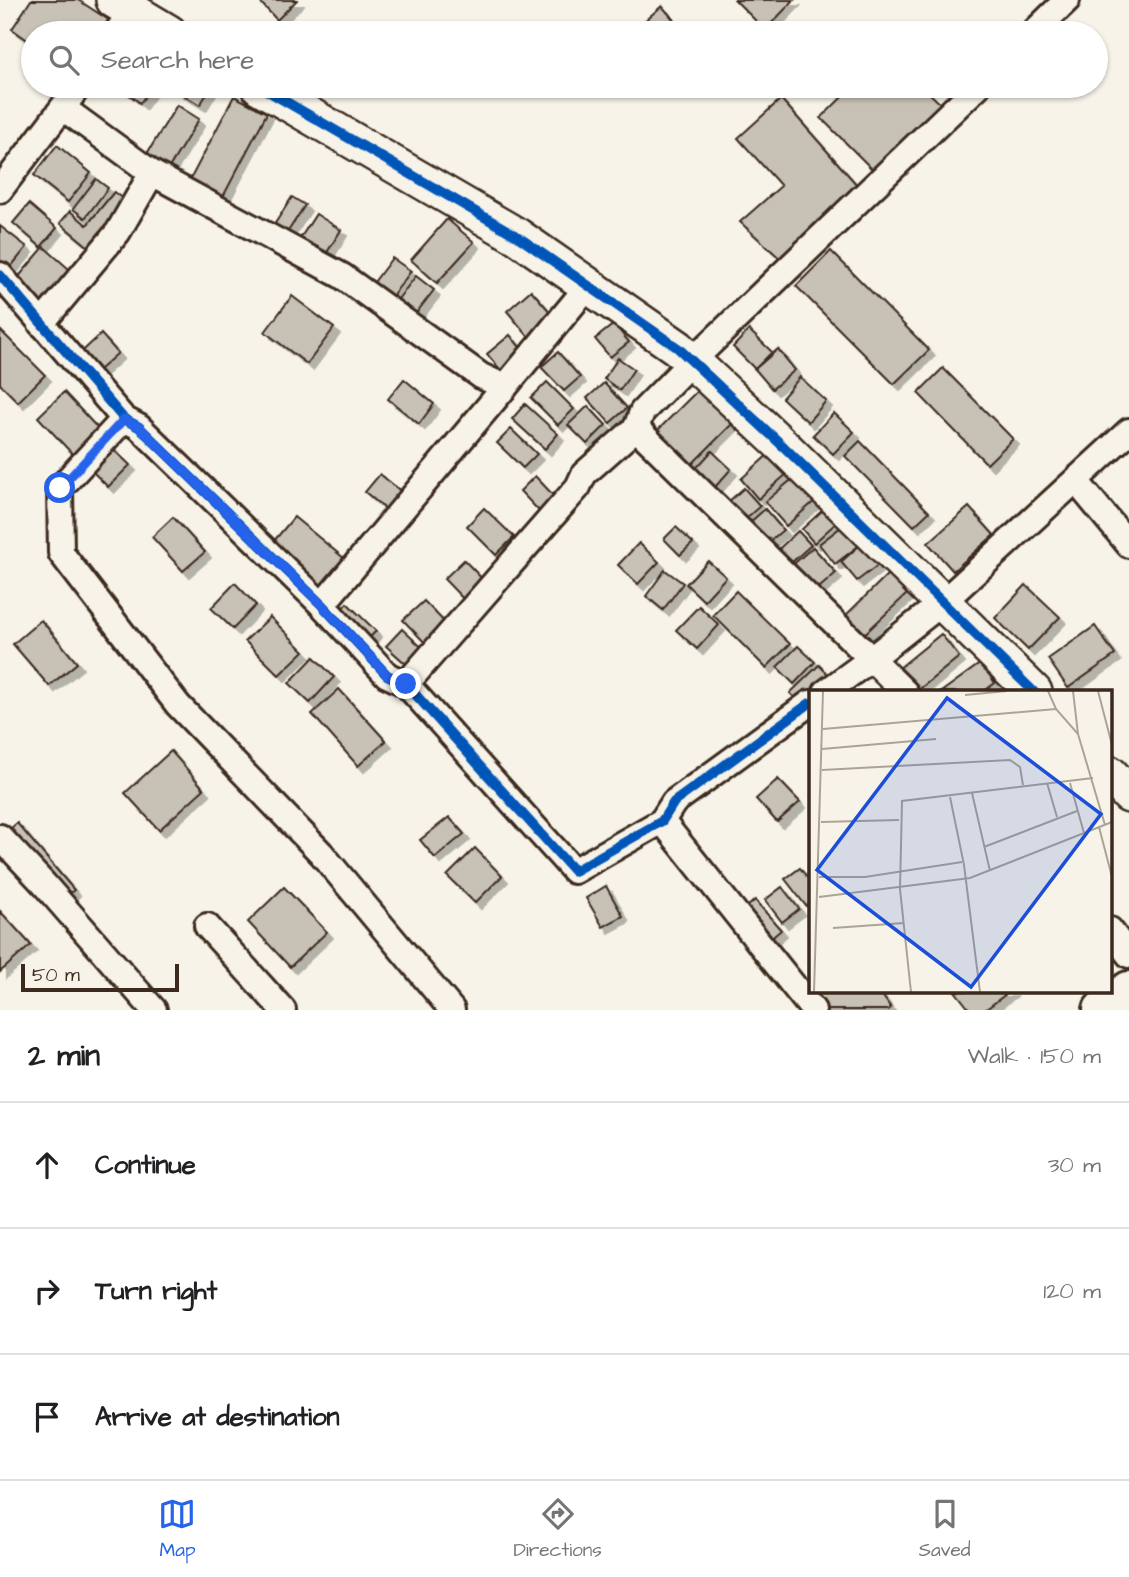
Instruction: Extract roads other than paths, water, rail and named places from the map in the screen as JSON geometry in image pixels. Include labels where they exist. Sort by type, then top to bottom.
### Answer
[{"type":"main road","points":[[1103,1010],[1129,992]]},
{"type":"street","points":[[1045,21],[1067,0]]},
{"type":"street","points":[[0,190],[70,98]]},
{"type":"street","points":[[280,98],[517,236],[678,348],[784,447],[1033,690]]},
{"type":"street","points":[[406,684],[578,487],[584,474],[636,428],[642,412],[966,98]]},
{"type":"street","points":[[63,108],[152,173],[342,276],[481,376],[505,387]]},
{"type":"street","points":[[41,324],[118,232],[152,173]]},
{"type":"street","points":[[0,275],[124,419],[139,427],[322,605],[387,675],[406,684],[574,871],[662,821],[674,802],[809,704]]},
{"type":"street","points":[[322,605],[588,286]]},
{"type":"street","points":[[124,419],[60,488],[61,553],[178,705],[321,853],[453,1010]]},
{"type":"street","points":[[636,428],[904,690]]},
{"type":"street","points":[[827,690],[943,602],[1129,431]]},
{"type":"street","points":[[1076,481],[1129,545]]},
{"type":"street","points":[[1112,776],[1129,795]]},
{"type":"street","points":[[662,821],[813,1010]]},
{"type":"street","points":[[0,837],[154,1010]]},
{"type":"street","points":[[207,926],[283,1010]]},
{"type":"street","points":[[1112,933],[1129,955]]}]
